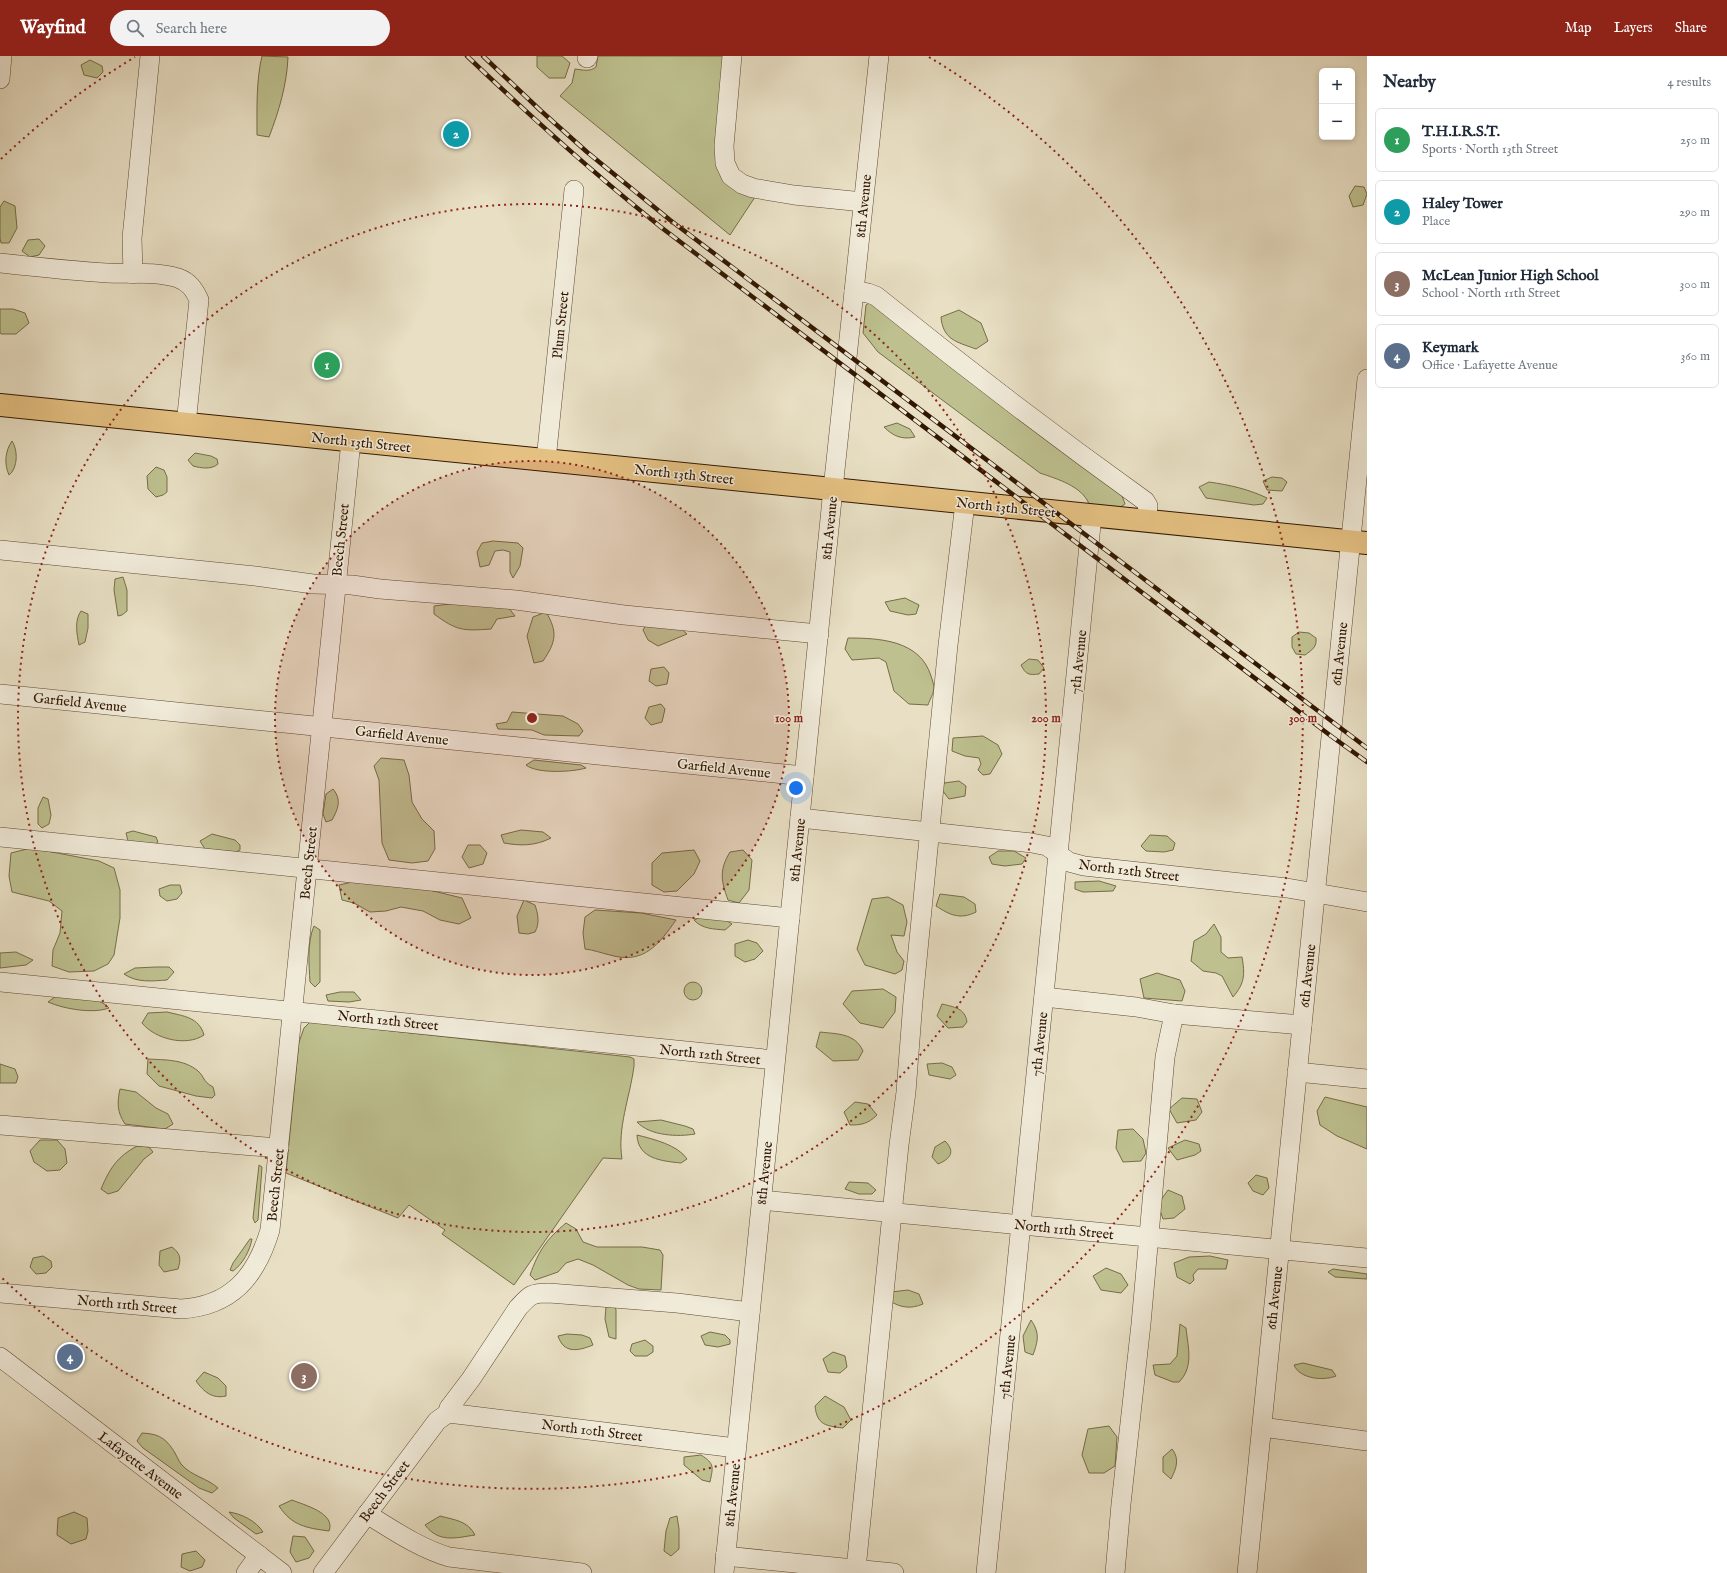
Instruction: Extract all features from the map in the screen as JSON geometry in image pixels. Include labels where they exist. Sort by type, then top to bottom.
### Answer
[{"type":"main road","name":"North 13th Street","points":[[0,405],[1358,543]]},
{"type":"street","points":[[0,79],[2,56]]},
{"type":"street","points":[[133,274],[132,238],[150,56]]},
{"type":"street","points":[[732,56],[724,146],[725,163],[731,176],[737,181],[753,188],[794,195],[863,202]]},
{"type":"street","name":"8th Avenue","points":[[725,1564],[818,634],[879,56]]},
{"type":"street","name":"Plum Street","points":[[546,460],[574,190]]},
{"type":"street","points":[[0,263],[108,273],[160,274],[178,278],[190,285],[195,291],[199,300],[186,424]]},
{"type":"street","points":[[854,291],[868,292],[876,296],[979,378],[1068,446],[1145,501],[1148,506],[1146,521]]},
{"type":"street","name":"6th Avenue","points":[[1247,1573],[1315,893],[1358,543],[1367,379]]},
{"type":"street","name":"Beech Street","points":[[246,1279],[256,1266],[265,1248],[270,1230],[350,441]]},
{"type":"street","points":[[856,1569],[892,1213],[906,1092],[914,993],[948,645],[965,503]]},
{"type":"street","name":"7th Avenue","points":[[986,1573],[1092,516]]},
{"type":"street","points":[[0,550],[254,576],[313,584],[352,585],[380,589],[516,600],[624,615],[818,634]]},
{"type":"street","name":"Garfield Avenue","points":[[0,694],[804,776]]},
{"type":"street","name":"North 12th Street","points":[[800,818],[1032,843],[1047,846],[1069,862],[1084,866],[1287,888],[1367,902]]},
{"type":"street","points":[[0,837],[307,867],[790,918]]},
{"type":"street","name":"North 12th Street","points":[[0,982],[293,1010],[776,1060]]},
{"type":"street","points":[[1044,997],[1136,1007],[1174,1014],[1302,1025]]},
{"type":"street","points":[[1115,1573],[1141,1324],[1165,1057],[1174,1014]]},
{"type":"street","points":[[1297,1072],[1367,1079]]},
{"type":"street","points":[[0,1125],[279,1148]]},
{"type":"street","name":"North 11th Street","points":[[761,1200],[1367,1258]]},
{"type":"street","name":"North 11th Street","points":[[0,1293],[181,1309],[196,1308],[211,1304],[232,1291],[246,1279]]},
{"type":"street","name":"Beech Street","points":[[323,1573],[438,1420],[448,1413],[449,1408],[471,1379],[518,1308],[527,1298],[535,1293],[677,1303],[750,1312]]},
{"type":"street","name":"Lafayette Avenue","points":[[0,1357],[282,1573]]},
{"type":"street","name":"North 10th Street","points":[[448,1413],[736,1448]]},
{"type":"street","points":[[1262,1427],[1367,1441]]},
{"type":"street","points":[[367,1514],[420,1546],[449,1557],[582,1573]]},
{"type":"street","points":[[246,1573],[259,1555]]},
{"type":"street","points":[[725,1564],[856,1569],[894,1573]]},
{"type":"green space","points":[[262,56],[288,57],[282,97],[269,137],[257,135],[258,85]]},
{"type":"green space","points":[[537,56],[562,56],[570,63],[565,78],[549,78],[537,67]]},
{"type":"green space","points":[[598,56],[730,56],[721,147],[755,197],[730,235],[560,96],[572,83],[575,69],[594,69],[596,67]]},
{"type":"green space","points":[[90,60],[102,66],[103,72],[97,78],[84,75],[81,65]]},
{"type":"green space","points":[[1355,186],[1364,187],[1367,194],[1363,205],[1353,207],[1349,196]]},
{"type":"green space","points":[[4,201],[15,206],[17,228],[9,243],[1,243],[0,238],[0,207]]},
{"type":"green space","points":[[39,239],[45,246],[39,255],[30,257],[22,251],[28,240]]},
{"type":"green space","points":[[869,303],[1122,496],[1125,504],[1119,508],[1089,504],[1081,492],[1068,484],[1040,473],[878,352],[863,333],[866,305]]},
{"type":"green space","points":[[0,309],[13,309],[25,313],[29,323],[16,334],[1,334]]},
{"type":"green space","points":[[959,310],[981,323],[988,341],[976,349],[952,339],[942,325],[941,317]]},
{"type":"green space","points":[[897,423],[910,429],[915,437],[902,438],[891,433],[884,427]]},
{"type":"green space","points":[[12,441],[16,459],[14,468],[9,475],[6,466],[6,458]]},
{"type":"green space","points":[[195,453],[211,456],[217,459],[218,464],[209,468],[193,466],[188,460]]},
{"type":"green space","points":[[156,467],[164,470],[167,477],[167,492],[156,497],[148,489],[147,476]]},
{"type":"green space","points":[[1272,477],[1282,478],[1287,482],[1282,491],[1267,490],[1263,481]]},
{"type":"green space","points":[[1209,482],[1239,488],[1267,498],[1263,504],[1254,505],[1206,498],[1199,487]]},
{"type":"green space","points":[[493,541],[518,543],[523,548],[520,566],[513,578],[510,572],[510,552],[503,550],[495,551],[489,565],[480,567],[477,552],[482,543]]},
{"type":"green space","points":[[123,577],[127,590],[127,611],[118,616],[114,590],[115,579]]},
{"type":"green space","points":[[905,598],[919,605],[916,614],[908,615],[890,611],[885,602]]},
{"type":"green space","points":[[457,603],[508,607],[515,616],[497,619],[491,629],[467,630],[455,627],[434,614],[434,606]]},
{"type":"green space","points":[[81,611],[88,614],[88,628],[85,642],[79,645],[77,619]]},
{"type":"green space","points":[[546,612],[554,631],[553,642],[543,661],[534,663],[527,636],[533,617]]},
{"type":"green space","points":[[647,623],[679,627],[687,634],[658,646],[648,640],[643,630]]},
{"type":"green space","points":[[1299,632],[1309,633],[1316,638],[1315,646],[1305,655],[1296,654],[1292,647],[1292,637]]},
{"type":"green space","points":[[848,638],[885,641],[908,648],[918,655],[926,664],[934,685],[928,705],[909,704],[894,691],[886,662],[879,658],[852,660],[845,649]]},
{"type":"green space","points":[[1029,659],[1038,660],[1044,668],[1039,674],[1028,674],[1021,665]]},
{"type":"green space","points":[[664,667],[669,673],[667,684],[656,686],[649,681],[651,669]]},
{"type":"green space","points":[[661,704],[665,709],[662,722],[651,725],[645,718],[649,707]]},
{"type":"green space","points":[[512,712],[563,716],[578,724],[583,731],[579,736],[544,735],[532,730],[498,729],[496,724],[507,722]]},
{"type":"green space","points":[[983,736],[998,745],[1002,754],[990,774],[983,775],[978,770],[981,764],[979,758],[965,756],[952,751],[953,738]]},
{"type":"green space","points":[[381,758],[404,760],[409,775],[412,802],[422,819],[434,831],[435,849],[428,861],[412,863],[389,860],[382,843],[379,780],[374,766]]},
{"type":"green space","points":[[534,760],[581,765],[586,768],[564,771],[546,771],[531,768],[526,765]]},
{"type":"green space","points":[[959,781],[966,786],[965,796],[949,799],[942,790],[944,783]]},
{"type":"green space","points":[[333,789],[336,793],[338,804],[332,820],[326,822],[323,814],[326,794]]},
{"type":"green space","points":[[43,797],[48,799],[51,815],[49,824],[42,828],[38,824],[38,808]]},
{"type":"green space","points":[[521,830],[543,832],[551,838],[539,843],[528,845],[504,843],[501,835]]},
{"type":"green space","points":[[133,831],[156,837],[158,842],[153,845],[128,841],[126,833]]},
{"type":"green space","points":[[212,834],[235,840],[240,845],[240,850],[236,852],[205,849],[200,841]]},
{"type":"green space","points":[[1150,835],[1167,836],[1175,843],[1173,850],[1164,852],[1146,851],[1141,846]]},
{"type":"green space","points":[[468,845],[480,845],[487,853],[483,864],[469,868],[462,857]]},
{"type":"green space","points":[[31,848],[99,861],[114,868],[120,890],[120,918],[114,955],[108,964],[94,971],[69,972],[52,966],[53,950],[60,933],[62,911],[49,901],[12,892],[9,876],[11,853]]},
{"type":"green space","points":[[694,850],[700,861],[694,874],[677,891],[664,892],[652,885],[652,863],[662,853]]},
{"type":"green space","points":[[743,850],[752,860],[749,890],[739,903],[728,900],[722,876],[726,858],[730,852]]},
{"type":"green space","points":[[998,851],[1014,851],[1026,858],[1022,864],[1005,866],[992,864],[989,857]]},
{"type":"green space","points":[[361,880],[425,889],[462,898],[471,918],[459,924],[440,920],[423,911],[401,907],[386,911],[370,912],[354,903],[342,900],[339,885]]},
{"type":"green space","points":[[1099,881],[1116,886],[1113,891],[1083,892],[1075,889],[1075,882]]},
{"type":"green space","points":[[170,885],[180,885],[182,893],[177,899],[167,901],[160,896],[159,889]]},
{"type":"green space","points":[[940,894],[964,897],[975,904],[976,912],[965,916],[960,916],[946,912],[936,906]]},
{"type":"green space","points":[[888,897],[903,905],[907,922],[904,936],[891,935],[897,952],[904,961],[902,970],[895,974],[865,965],[857,949],[872,899]]},
{"type":"green space","points":[[524,900],[535,905],[538,915],[538,925],[535,932],[528,934],[519,933],[517,916]]},
{"type":"green space","points":[[595,910],[641,913],[676,920],[657,944],[649,950],[641,955],[622,957],[585,949],[583,933],[585,917]]},
{"type":"green space","points":[[706,915],[721,917],[732,924],[725,930],[704,927],[694,920]]},
{"type":"green space","points":[[1214,924],[1221,937],[1221,952],[1228,958],[1242,957],[1244,973],[1242,983],[1233,997],[1222,976],[1216,973],[1203,971],[1191,961],[1194,941],[1206,934]]},
{"type":"green space","points":[[314,926],[320,930],[320,982],[315,987],[310,982],[309,961],[310,939]]},
{"type":"green space","points":[[748,940],[757,943],[763,951],[755,959],[745,962],[735,956],[735,944]]},
{"type":"green space","points":[[16,952],[33,960],[26,965],[0,968],[0,953]]},
{"type":"green space","points":[[169,967],[174,972],[167,980],[156,981],[134,979],[124,974],[135,968]]},
{"type":"green space","points":[[1157,973],[1180,980],[1185,991],[1182,1001],[1144,998],[1140,979]]},
{"type":"green space","points":[[693,982],[699,985],[702,991],[699,997],[693,1000],[687,997],[684,991],[687,985]]},
{"type":"green space","points":[[883,989],[896,997],[895,1012],[883,1028],[860,1023],[843,1004],[852,991]]},
{"type":"green space","points":[[340,992],[354,992],[361,1000],[349,1002],[328,1001],[326,995]]},
{"type":"green space","points":[[56,996],[91,999],[104,1004],[109,1008],[87,1011],[62,1007],[48,1002]]},
{"type":"green space","points":[[942,1004],[958,1009],[964,1014],[967,1022],[963,1027],[948,1028],[937,1016]]},
{"type":"green space","points":[[167,1012],[190,1018],[198,1024],[204,1035],[197,1039],[180,1041],[171,1040],[148,1029],[142,1023],[148,1013]]},
{"type":"green space","points":[[310,1022],[630,1057],[634,1059],[634,1066],[621,1136],[622,1159],[603,1158],[514,1285],[442,1234],[445,1230],[409,1205],[398,1218],[286,1173],[299,1042],[304,1028]]},
{"type":"green space","points":[[820,1032],[839,1034],[855,1041],[860,1045],[863,1051],[858,1060],[833,1061],[816,1047]]},
{"type":"green space","points":[[148,1059],[167,1060],[187,1064],[198,1071],[205,1081],[213,1087],[215,1095],[212,1098],[196,1096],[159,1086],[147,1074]]},
{"type":"green space","points":[[942,1063],[952,1067],[956,1075],[950,1079],[929,1075],[927,1064]]},
{"type":"green space","points":[[0,1064],[15,1069],[18,1077],[16,1083],[0,1083]]},
{"type":"green space","points":[[120,1089],[136,1092],[156,1108],[168,1114],[173,1124],[165,1129],[125,1124],[118,1107]]},
{"type":"green space","points":[[1325,1097],[1367,1107],[1367,1149],[1337,1136],[1320,1125],[1317,1111]]},
{"type":"green space","points":[[1182,1098],[1197,1099],[1202,1112],[1196,1120],[1177,1123],[1169,1109]]},
{"type":"green space","points":[[855,1102],[868,1104],[877,1115],[864,1123],[850,1125],[844,1112]]},
{"type":"green space","points":[[661,1120],[693,1129],[695,1134],[673,1135],[657,1133],[643,1127],[637,1122]]},
{"type":"green space","points":[[1133,1129],[1143,1139],[1146,1153],[1141,1161],[1123,1162],[1116,1148],[1118,1130]]},
{"type":"green space","points":[[637,1135],[671,1146],[683,1154],[687,1159],[681,1163],[659,1160],[652,1157],[646,1154],[642,1149],[638,1143]]},
{"type":"green space","points":[[40,1140],[57,1140],[65,1149],[67,1163],[60,1170],[47,1171],[34,1162],[30,1151]]},
{"type":"green space","points":[[1185,1140],[1199,1144],[1201,1151],[1195,1155],[1177,1160],[1168,1148]]},
{"type":"green space","points":[[945,1141],[951,1152],[946,1160],[938,1164],[932,1157],[935,1147]]},
{"type":"green space","points":[[137,1146],[149,1147],[153,1152],[144,1159],[118,1191],[108,1194],[101,1189],[111,1169],[119,1159]]},
{"type":"green space","points":[[259,1165],[262,1167],[258,1220],[255,1223],[253,1218]]},
{"type":"green space","points":[[1256,1175],[1267,1178],[1269,1188],[1263,1195],[1253,1191],[1248,1183]]},
{"type":"green space","points":[[849,1182],[868,1183],[876,1190],[872,1194],[859,1194],[845,1189]]},
{"type":"green space","points":[[1168,1190],[1182,1196],[1185,1209],[1174,1218],[1163,1219],[1158,1204]]},
{"type":"green space","points":[[566,1223],[576,1229],[583,1242],[597,1247],[642,1247],[660,1250],[663,1255],[661,1290],[639,1289],[628,1285],[593,1265],[578,1259],[566,1263],[558,1272],[535,1280],[530,1275],[540,1252],[548,1240]]},
{"type":"green space","points":[[250,1239],[252,1239],[250,1248],[243,1261],[233,1271],[230,1270],[233,1263]]},
{"type":"green space","points":[[172,1247],[180,1257],[178,1269],[164,1272],[159,1265],[160,1251]]},
{"type":"green space","points":[[43,1256],[51,1261],[52,1267],[46,1273],[36,1274],[30,1267],[33,1258]]},
{"type":"green space","points":[[1210,1256],[1228,1260],[1226,1269],[1198,1269],[1193,1275],[1194,1280],[1190,1284],[1177,1277],[1174,1263],[1189,1257]]},
{"type":"green space","points":[[1106,1268],[1121,1274],[1128,1285],[1121,1293],[1101,1290],[1093,1276]]},
{"type":"green space","points":[[1333,1269],[1367,1274],[1367,1279],[1335,1277],[1328,1272]]},
{"type":"green space","points":[[908,1290],[919,1294],[923,1304],[914,1307],[906,1307],[890,1301],[891,1292]]},
{"type":"green space","points":[[611,1304],[615,1306],[616,1310],[616,1339],[609,1337],[605,1319],[606,1307]]},
{"type":"green space","points":[[1031,1320],[1037,1333],[1033,1355],[1025,1352],[1023,1336]]},
{"type":"green space","points":[[1180,1324],[1186,1328],[1189,1356],[1187,1370],[1184,1376],[1179,1382],[1173,1382],[1155,1375],[1153,1365],[1170,1364],[1177,1356]]},
{"type":"green space","points":[[710,1332],[725,1335],[730,1340],[730,1344],[718,1347],[705,1345],[701,1336]]},
{"type":"green space","points":[[567,1334],[582,1335],[590,1338],[593,1345],[582,1349],[572,1350],[564,1346],[558,1336]]},
{"type":"green space","points":[[645,1340],[653,1346],[653,1352],[647,1356],[635,1356],[630,1351],[632,1344]]},
{"type":"green space","points":[[833,1352],[845,1356],[847,1367],[840,1373],[828,1372],[823,1359]]},
{"type":"green space","points":[[1303,1363],[1332,1370],[1336,1376],[1331,1378],[1312,1378],[1306,1376],[1297,1370],[1294,1365]]},
{"type":"green space","points":[[204,1372],[218,1378],[226,1386],[226,1396],[221,1397],[209,1394],[202,1388],[196,1381]]},
{"type":"green space","points":[[825,1396],[844,1407],[851,1420],[843,1428],[827,1425],[820,1421],[815,1406]]},
{"type":"green space","points":[[1109,1426],[1117,1437],[1115,1466],[1104,1473],[1089,1473],[1082,1455],[1088,1429]]},
{"type":"green space","points":[[142,1433],[153,1434],[165,1440],[185,1468],[218,1488],[212,1493],[199,1488],[143,1448],[137,1441]]},
{"type":"green space","points":[[1172,1449],[1177,1460],[1176,1468],[1171,1479],[1163,1472],[1163,1457]]},
{"type":"green space","points":[[701,1455],[709,1461],[712,1466],[710,1482],[702,1480],[684,1465],[684,1457]]},
{"type":"green space","points":[[292,1500],[311,1507],[324,1515],[328,1519],[330,1525],[329,1531],[307,1527],[289,1518],[279,1506]]},
{"type":"green space","points":[[74,1512],[87,1518],[88,1531],[86,1539],[71,1544],[57,1535],[58,1518]]},
{"type":"green space","points":[[229,1512],[239,1514],[248,1519],[257,1525],[263,1532],[256,1534],[234,1518]]},
{"type":"green space","points":[[440,1516],[465,1524],[475,1535],[448,1538],[436,1535],[425,1525]]},
{"type":"green space","points":[[677,1516],[679,1529],[679,1549],[671,1556],[664,1551],[666,1531],[670,1518]]},
{"type":"green space","points":[[293,1536],[305,1537],[314,1551],[309,1558],[296,1562],[290,1552]]},
{"type":"green space","points":[[196,1551],[205,1560],[202,1567],[190,1571],[181,1567],[182,1554]]},
{"type":"railway","points":[[467,56],[514,101],[612,187],[662,228],[1367,762]]},
{"type":"railway","points":[[483,56],[587,152],[670,220],[1367,748]]},
{"type":"place","name":"Haley Tower","points":[[456,134]]},
{"type":"place","name":"T.H.I.R.S.T.","points":[[327,365]]},
{"type":"place","name":"Keymark","points":[[70,1357]]},
{"type":"place","name":"McLean Junior High School","points":[[304,1376]]}]
